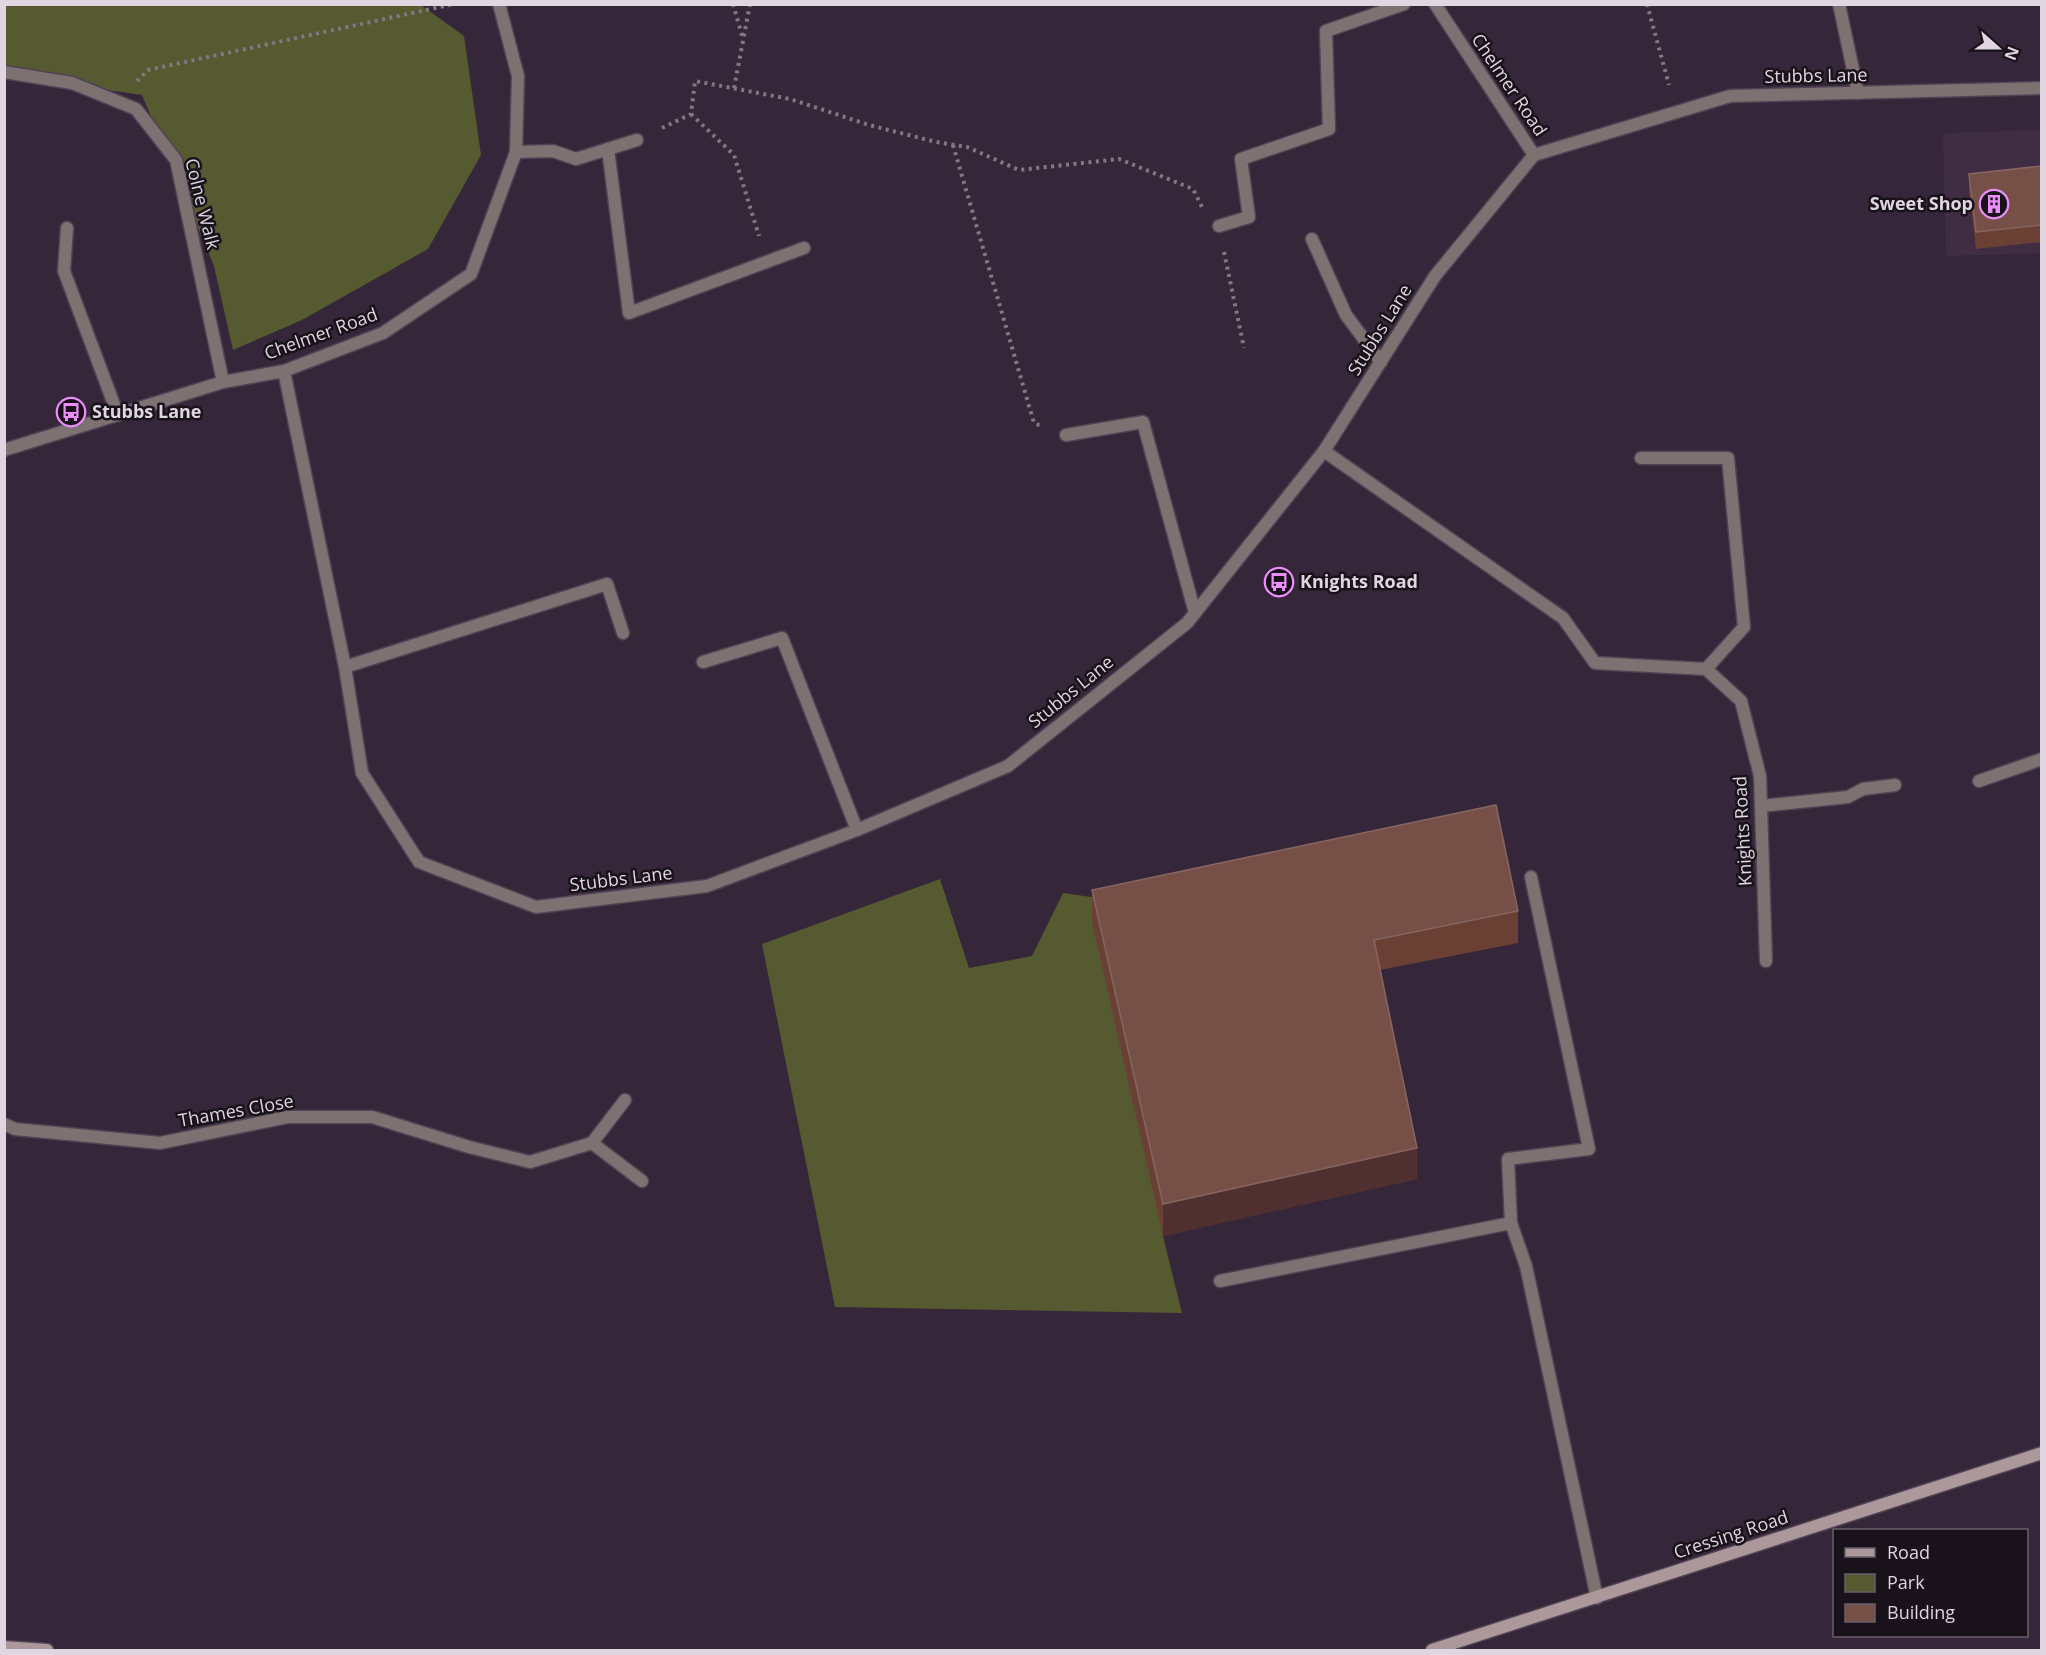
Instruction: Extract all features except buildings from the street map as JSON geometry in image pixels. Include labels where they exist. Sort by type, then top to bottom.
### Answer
[{"type":"street","name":"Chelmer Road","points":[[4,450],[223,382],[284,371],[383,333],[471,274],[516,152],[518,76],[499,4]]},
{"type":"street","points":[[1219,226],[1249,217],[1240,159],[1329,129],[1326,31],[1404,4]]},
{"type":"street","name":"Chelmer Road","points":[[1435,4],[1534,155]]},
{"type":"street","points":[[1839,4],[1858,93]]},
{"type":"street","name":"Colne Walk","points":[[4,72],[72,83],[136,109],[176,160],[223,382]]},
{"type":"street","name":"Stubbs Lane","points":[[284,371],[345,667],[362,773],[419,862],[536,907],[707,886],[857,830],[1008,766],[1187,623],[1324,451],[1435,276],[1534,155],[1730,96],[2042,88]]},
{"type":"street","points":[[516,152],[553,151],[576,159],[638,140]]},
{"type":"street","points":[[608,148],[629,313],[804,248]]},
{"type":"street","points":[[67,228],[64,271],[118,415]]},
{"type":"street","points":[[1312,239],[1347,315],[1381,362]]},
{"type":"street","points":[[1066,435],[1143,422],[1195,613]]},
{"type":"street","points":[[1324,451],[1563,618],[1595,663],[1706,669],[1744,627],[1728,458],[1641,458]]},
{"type":"street","points":[[345,667],[607,584],[623,633]]},
{"type":"street","points":[[703,662],[782,638],[857,830]]},
{"type":"street","name":"Knights Road","points":[[1706,669],[1742,701],[1760,776],[1766,961]]},
{"type":"street","points":[[1979,781],[2042,759]]},
{"type":"street","points":[[1761,806],[1848,797],[1863,789],[1895,785]]},
{"type":"street","points":[[1531,877],[1589,1149],[1508,1159],[1510,1223],[1526,1266],[1597,1598]]},
{"type":"street","points":[[625,1100],[592,1143],[642,1180]]},
{"type":"street","name":"Thames Close","points":[[4,1124],[15,1129],[160,1143],[288,1117],[372,1117],[469,1148],[530,1162],[592,1143]]},
{"type":"street","points":[[1220,1281],[1510,1223]]},
{"type":"street","name":"Cressing Road","points":[[1432,1650],[2042,1453]]},
{"type":"street","points":[[4,1647],[47,1650]]},
{"type":"path","points":[[118,101],[148,70],[454,4]]},
{"type":"path","points":[[733,4],[743,41]]},
{"type":"path","points":[[734,88],[750,4]]},
{"type":"path","points":[[1647,4],[1676,112]]},
{"type":"path","points":[[691,114],[695,81],[790,99],[869,125],[967,147],[1019,170],[1119,159],[1193,189],[1208,219],[1219,226],[1244,348]]},
{"type":"path","points":[[638,140],[691,114]]},
{"type":"path","points":[[691,114],[734,155],[768,262]]},
{"type":"path","points":[[953,145],[1034,423],[1066,435]]},
{"type":"shaded area","points":[[2041,130],[2041,253],[1946,256],[1943,133]]},
{"type":"green space","points":[[5,5],[421,5],[464,36],[481,155],[428,249],[302,320],[233,350],[214,266],[142,95],[5,75]]},
{"type":"green space","points":[[940,879],[969,968],[1032,956],[1063,893],[1112,900],[1163,1236],[1182,1313],[835,1307],[762,944]]},
{"type":"place","name":"Sweet Shop","points":[[1994,204]]},
{"type":"place","name":"Stubbs Lane","points":[[71,412]]},
{"type":"place","name":"Knights Road","points":[[1279,582]]}]
